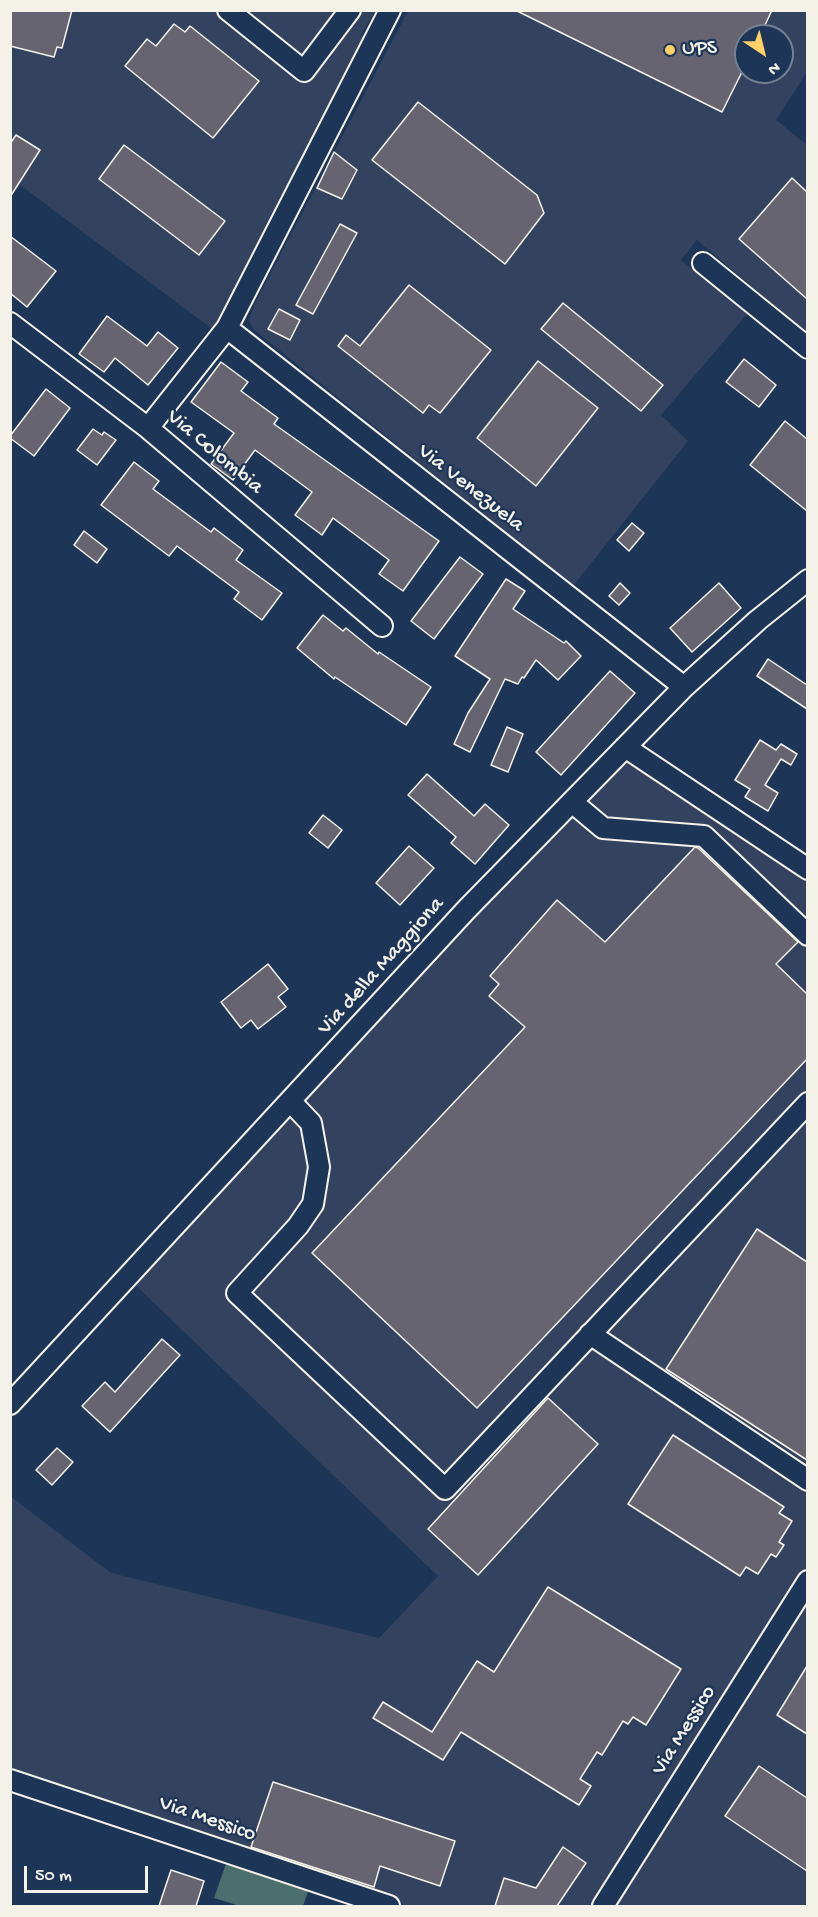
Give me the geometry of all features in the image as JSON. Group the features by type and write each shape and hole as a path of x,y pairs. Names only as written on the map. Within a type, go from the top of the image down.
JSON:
{"street":[{"path":"228,10 304,71 350,10"},
{"path":"148,428 227,328 390,10"},
{"path":"703,263 807,348"},
{"name":"Via Colombia","path":"10,323 148,428 382,626"},
{"name":"Via Venezuela","path":"227,328 684,687"},
{"name":"Via della Maggiona","path":"10,1404 467,909 684,687 758,620 807,580"},
{"path":"625,747 807,869"},
{"path":"572,802 603,828 704,837 807,934"},
{"path":"291,1102 311,1123 319,1167 313,1204 298,1226 237,1293 445,1489 807,1103"},
{"path":"590,1334 807,1480"},
{"name":"Via Messico","path":"603,1906 807,1581"},
{"name":"Via Messico","path":"10,1779 389,1906"}],"shaded area":[{"path":"11,11 375,11 361,35 365,37 331,106 223,313 212,329 20,185 14,192 11,191"},
{"path":"408,11 807,11 807,72 776,120 807,145 807,333 697,240 681,260 748,313 661,415 688,441 573,586 253,329 249,320 255,303"},
{"path":"625,747 807,869 807,1906 389,1906 11,1780 10,1496 111,1573 379,1638 438,1576 128,1278"}],"green space":[{"path":"228,1858 310,1886 303,1906 240,1906 214,1898"}],"building":[{"path":"10,10 72,10 62,48 57,47 54,57 10,46"},
{"name":"UPS","path":"515,10 772,10 766,24 734,24 734,84 736,84 722,112"},
{"path":"174,24 185,32 190,26 259,81 213,138 125,66 147,39 156,46"},
{"path":"418,102 537,195 544,213 505,264 372,160"},
{"path":"16,135 40,150 10,197 10,144"},
{"path":"124,145 225,221 199,255 99,179"},
{"path":"334,152 357,170 342,199 317,188"},
{"path":"792,178 807,192 807,299 739,239"},
{"path":"340,224 357,233 313,314 296,305"},
{"path":"10,236 56,271 27,307 10,293"},
{"path":"409,285 491,350 440,413 429,405 423,413 338,346 346,335 360,346"},
{"path":"563,303 663,385 641,411 541,329"},
{"path":"279,309 300,320 290,340 268,329"},
{"path":"107,316 147,346 158,332 178,348 148,385 115,358 104,372 79,354"},
{"path":"744,359 776,385 759,407 726,382"},
{"path":"538,361 598,408 536,486 477,438"},
{"path":"221,362 248,382 241,391 278,418 274,424 439,541 403,591 379,574 389,560 333,518 322,535 295,515 312,492 255,450 233,480 211,464 234,433 191,402"},
{"path":"46,389 70,408 34,456 10,436"},
{"path":"785,421 807,439 807,511 750,465"},
{"path":"93,429 102,435 104,432 116,440 97,465 77,450"},
{"path":"134,462 159,481 153,489 211,532 214,528 243,550 236,560 282,593 262,620 234,599 239,592 177,546 169,556 101,505"},
{"path":"632,523 644,533 629,551 617,540"},
{"path":"84,531 107,549 97,563 74,545"},
{"path":"460,557 483,574 434,639 411,621"},
{"path":"506,579 525,591 513,609 564,643 566,641 581,656 558,680 536,660 518,684 505,679 470,752 454,744 468,713 490,679 455,656"},
{"path":"620,583 630,593 619,605 609,596"},
{"path":"719,583 741,608 692,652 670,628"},
{"path":"323,615 343,631 346,628 378,654 379,652 431,687 406,725 335,677 334,679 297,648"},
{"path":"768,659 807,685 807,709 757,676"},
{"path":"610,671 635,693 561,775 536,752"},
{"path":"507,727 523,734 508,772 491,765"},
{"path":"760,740 776,750 781,744 797,754 791,765 781,759 765,785 778,793 768,811 745,797 750,789 735,780"},
{"path":"427,774 474,816 485,804 509,825 475,864 451,843 456,837 408,795"},
{"path":"323,815 342,830 328,848 309,833"},
{"path":"409,846 434,868 400,905 376,883"},
{"path":"695,847 798,942 776,964 807,994 807,1059 477,1408 312,1253 525,1027 489,996 499,984 490,976 557,900 605,942"},
{"path":"268,964 288,989 278,997 286,1007 258,1029 251,1020 241,1028 221,1002"},
{"path":"757,1229 807,1262 807,1460 666,1369"},
{"path":"162,1339 180,1355 110,1432 82,1406 105,1382 115,1392"},
{"path":"548,1398 598,1444 478,1575 428,1529"},
{"path":"673,1435 784,1507 779,1513 792,1521 779,1542 784,1545 776,1557 771,1554 758,1574 746,1567 740,1576 628,1504"},
{"path":"57,1448 73,1462 52,1485 36,1470"},
{"path":"548,1587 681,1669 646,1725 633,1717 628,1724 623,1721 602,1755 597,1752 580,1779 591,1786 579,1805 461,1732 443,1760 373,1718 383,1702 432,1732 477,1661 494,1672"},
{"path":"807,1666 807,1734 777,1715"},
{"path":"759,1766 807,1798 807,1871 725,1816"},
{"path":"273,1782 455,1841 440,1886 380,1866 374,1887 251,1847"},
{"path":"563,1847 586,1863 557,1906 495,1906 504,1878 536,1888"},
{"path":"171,1870 204,1881 196,1906 159,1906"}],"place":[{"name":"UPS","path":"670,50"}]}
